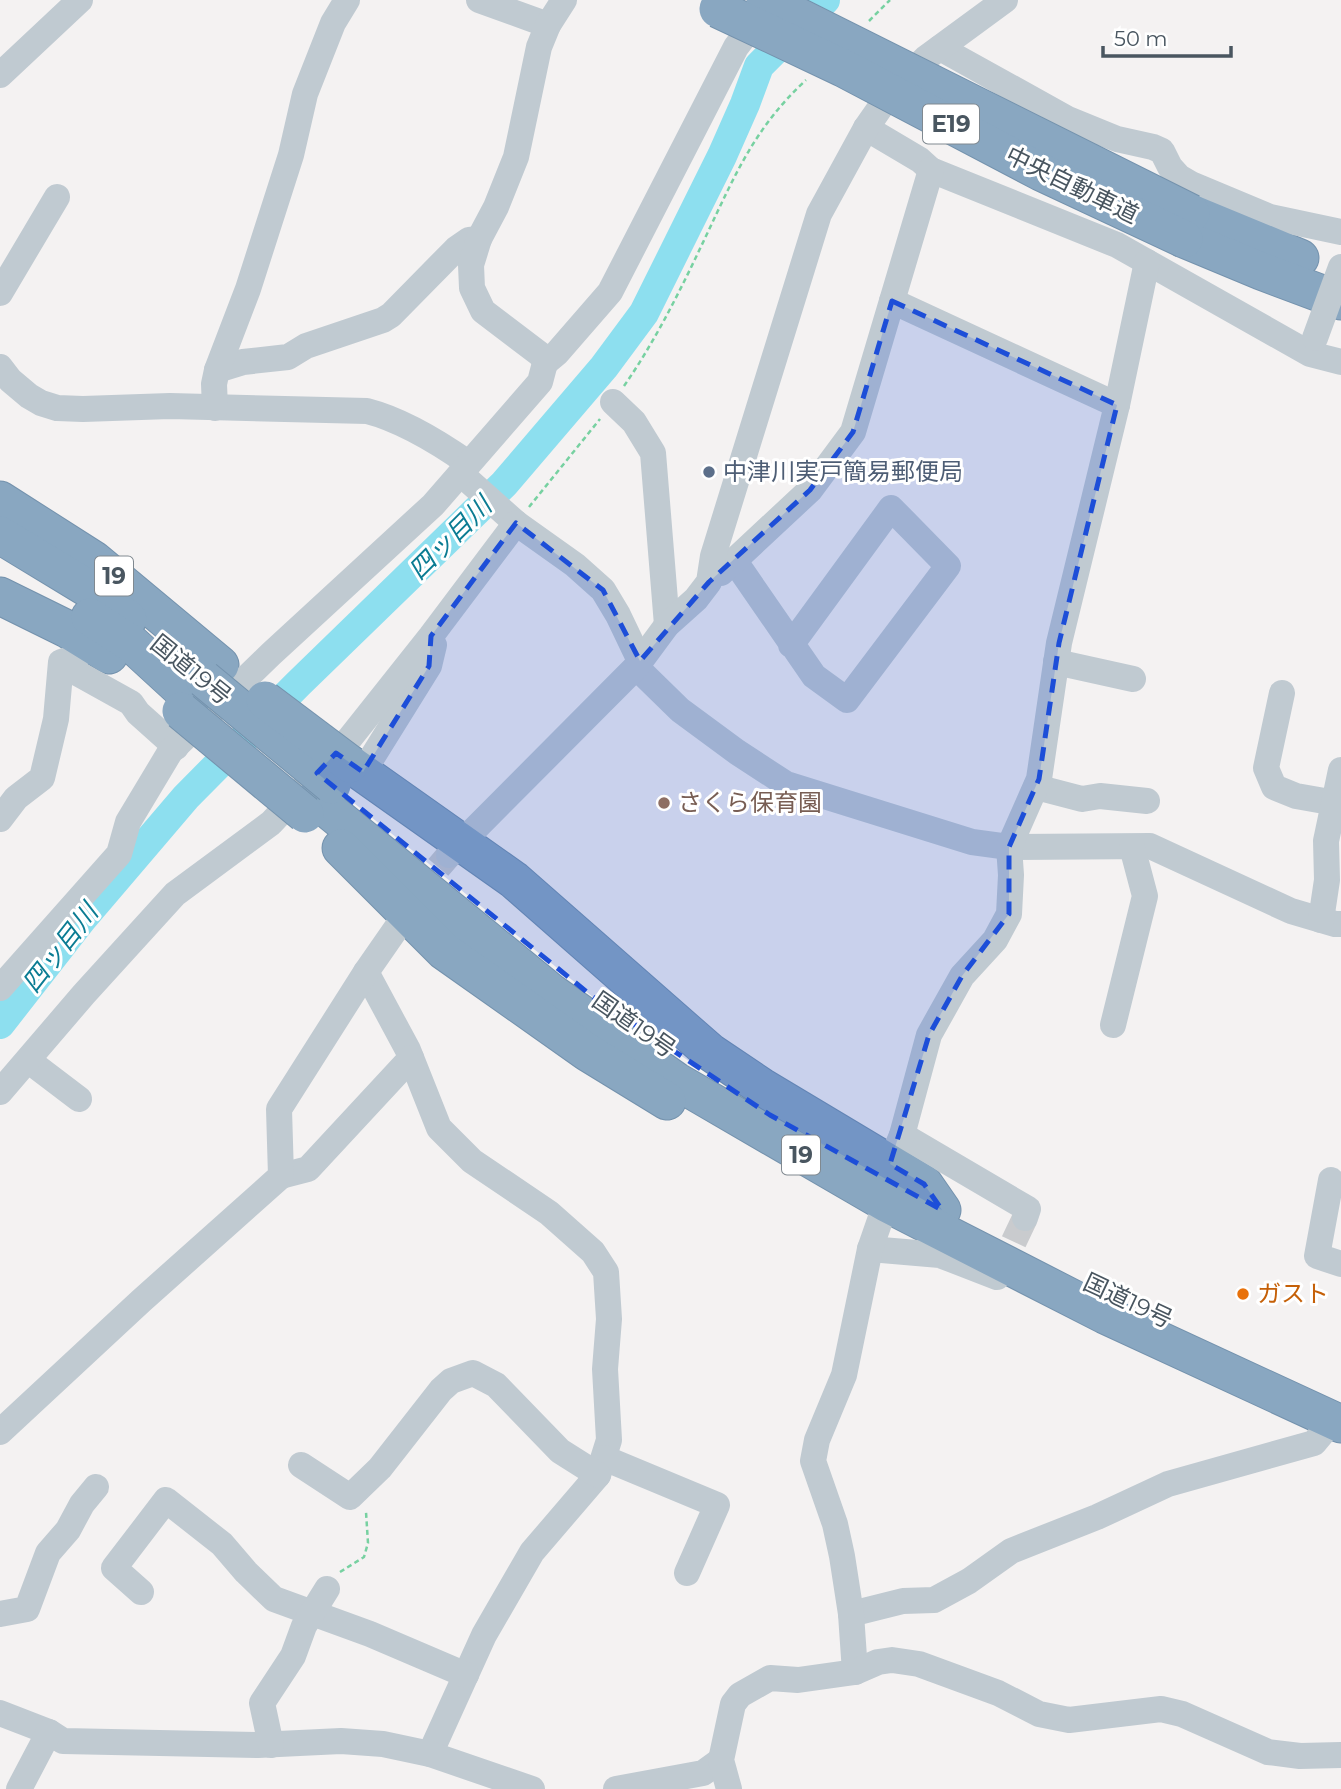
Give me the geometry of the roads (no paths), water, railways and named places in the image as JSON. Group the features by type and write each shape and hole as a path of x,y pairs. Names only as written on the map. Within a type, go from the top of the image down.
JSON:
{"highway":[{"name":"中央自動車道","path":"765,0 1187,226 1261,271 1341,301"},
{"name":"中央自動車道","path":"708,5 844,68 1041,172 1187,226 1271,248 1341,274"},
{"name":"19","path":"0,500 94,560 199,689"},
{"name":"国道19号","path":"0,535 94,592 199,689"},
{"name":"国道19号","path":"0,561 199,689 333,787 593,997 654,1040 771,1115 943,1210 1121,1298 1338,1414"},
{"name":"19","path":"0,596 67,629 131,669 199,689"},
{"name":"19","path":"333,787 514,880 710,1052 762,1087 896,1149 943,1210"},
{"name":"19","path":"333,787 410,905 444,951 587,1052 649,1091 809,1179 886,1203"},
{"name":"国道19号","path":"333,787 552,993 677,1081 886,1203 1105,1315 1338,1414"}],"street":[{"path":"0,75 80,0"},
{"path":"215,408 214,384 217,370 248,289 283,180 305,94 333,23 347,0"},
{"path":"479,0 548,25"},
{"path":"545,363 532,347 483,311 476,300 471,265 479,239 496,207 516,158 535,62 548,25 564,0"},
{"path":"0,988 119,854 128,822 170,752 271,654 467,474 540,382 545,363 610,292 736,47 774,0"},
{"path":"709,582 713,556 819,214 866,128 889,95 926,58 1005,0"},
{"path":"940,48 1068,119 1117,139 1162,151 1170,167 1179,177 1191,184 1270,217 1341,232"},
{"path":"866,128 920,160 931,170 1117,245 1341,362"},
{"path":"454,849 638,664 667,625 696,599 709,582 810,490 853,432 931,170"},
{"path":"0,293 57,197"},
{"path":"217,370 255,359 274,360 288,356 306,346 383,320 456,249 469,240 479,239"},
{"path":"1025,1218 1028,1209 896,1149 929,1035 962,976 995,940 1009,914 1009,847 1036,787 1056,662 1117,405 1147,262"},
{"path":"1313,346 1341,267"},
{"path":"892,301 1117,405"},
{"path":"0,367 10,380 29,396 57,408 170,406 367,411 382,415 448,449 467,474 513,520 575,565 603,590 618,615 638,664 680,710 786,784 950,836 1009,847 1150,846 1291,911 1331,922 1326,841 1338,804 1341,770"},
{"path":"613,402 635,422 653,453 667,625"},
{"path":"734,560 791,645 814,676 847,700 948,566 891,508 791,645"},
{"path":"0,1092 84,994 176,894 271,823 350,738 431,636 513,520"},
{"path":"333,787 429,666 434,646 431,636"},
{"path":"2,817 16,798 42,778 56,719 61,662 73,658 77,673 131,703 138,713 176,747"},
{"path":"1056,662 1133,679"},
{"path":"1282,694 1266,768 1274,787 1296,796 1338,804"},
{"path":"1036,787 1082,799 1100,796 1147,801"},
{"path":"1113,1025 1145,896 1132,847"},
{"path":"282,1176 279,1109 410,905"},
{"path":"366,972 411,1058 439,1128 472,1161 549,1213 593,1252 606,1272 609,1319 605,1369 609,1440 601,1467 532,1552 484,1634 430,1754"},
{"path":"0,1432 141,1301 282,1176 309,1169 411,1058"},
{"path":"29,1061 79,1099"},
{"path":"1331,1180 1317,1256 1341,1265"},
{"path":"855,1672 851,1614 835,1524 813,1461 817,1440 844,1375 870,1249 886,1203"},
{"path":"870,1249 940,1255 998,1277"},
{"path":"301,1465 350,1497 380,1468 441,1390 451,1381 473,1373 496,1385 561,1451 717,1505 687,1573"},
{"path":"851,1614 903,1601 934,1600 969,1581 1011,1551 1097,1517 1168,1484 1314,1443 1338,1414"},
{"path":"0,1614 27,1609 48,1553 68,1530 82,1504 96,1487"},
{"path":"141,1592 114,1568 166,1500 222,1544 274,1599 370,1634 466,1675"},
{"path":"271,1745 262,1703 293,1656 304,1626 327,1589"},
{"path":"729,1789 721,1760 733,1704 740,1695 770,1678 798,1680 855,1672 878,1662 919,1664 998,1693 1039,1714 1069,1720 1161,1709 1182,1714 1268,1752 1300,1756 1341,1755"},
{"path":"0,1713 49,1732 63,1741 271,1745 341,1741 383,1744 430,1754 532,1789"},
{"path":"19,1789 49,1732"},
{"path":"616,1789 703,1773 721,1760"}],"waterway":[{"name":"四ッ目川","path":"0,1024 82,919 186,797 504,484 604,367 644,313 722,156 759,66 825,0"}],"tunnel":[{"path":"413,897 449,855"},
{"path":"997,1277 1025,1218"}],"place":[{"name":"中津川実戸簡易郵便局","path":"709,472"},
{"name":"さくら保育園","path":"664,803"},
{"name":"ガスト","path":"1243,1294"}]}
